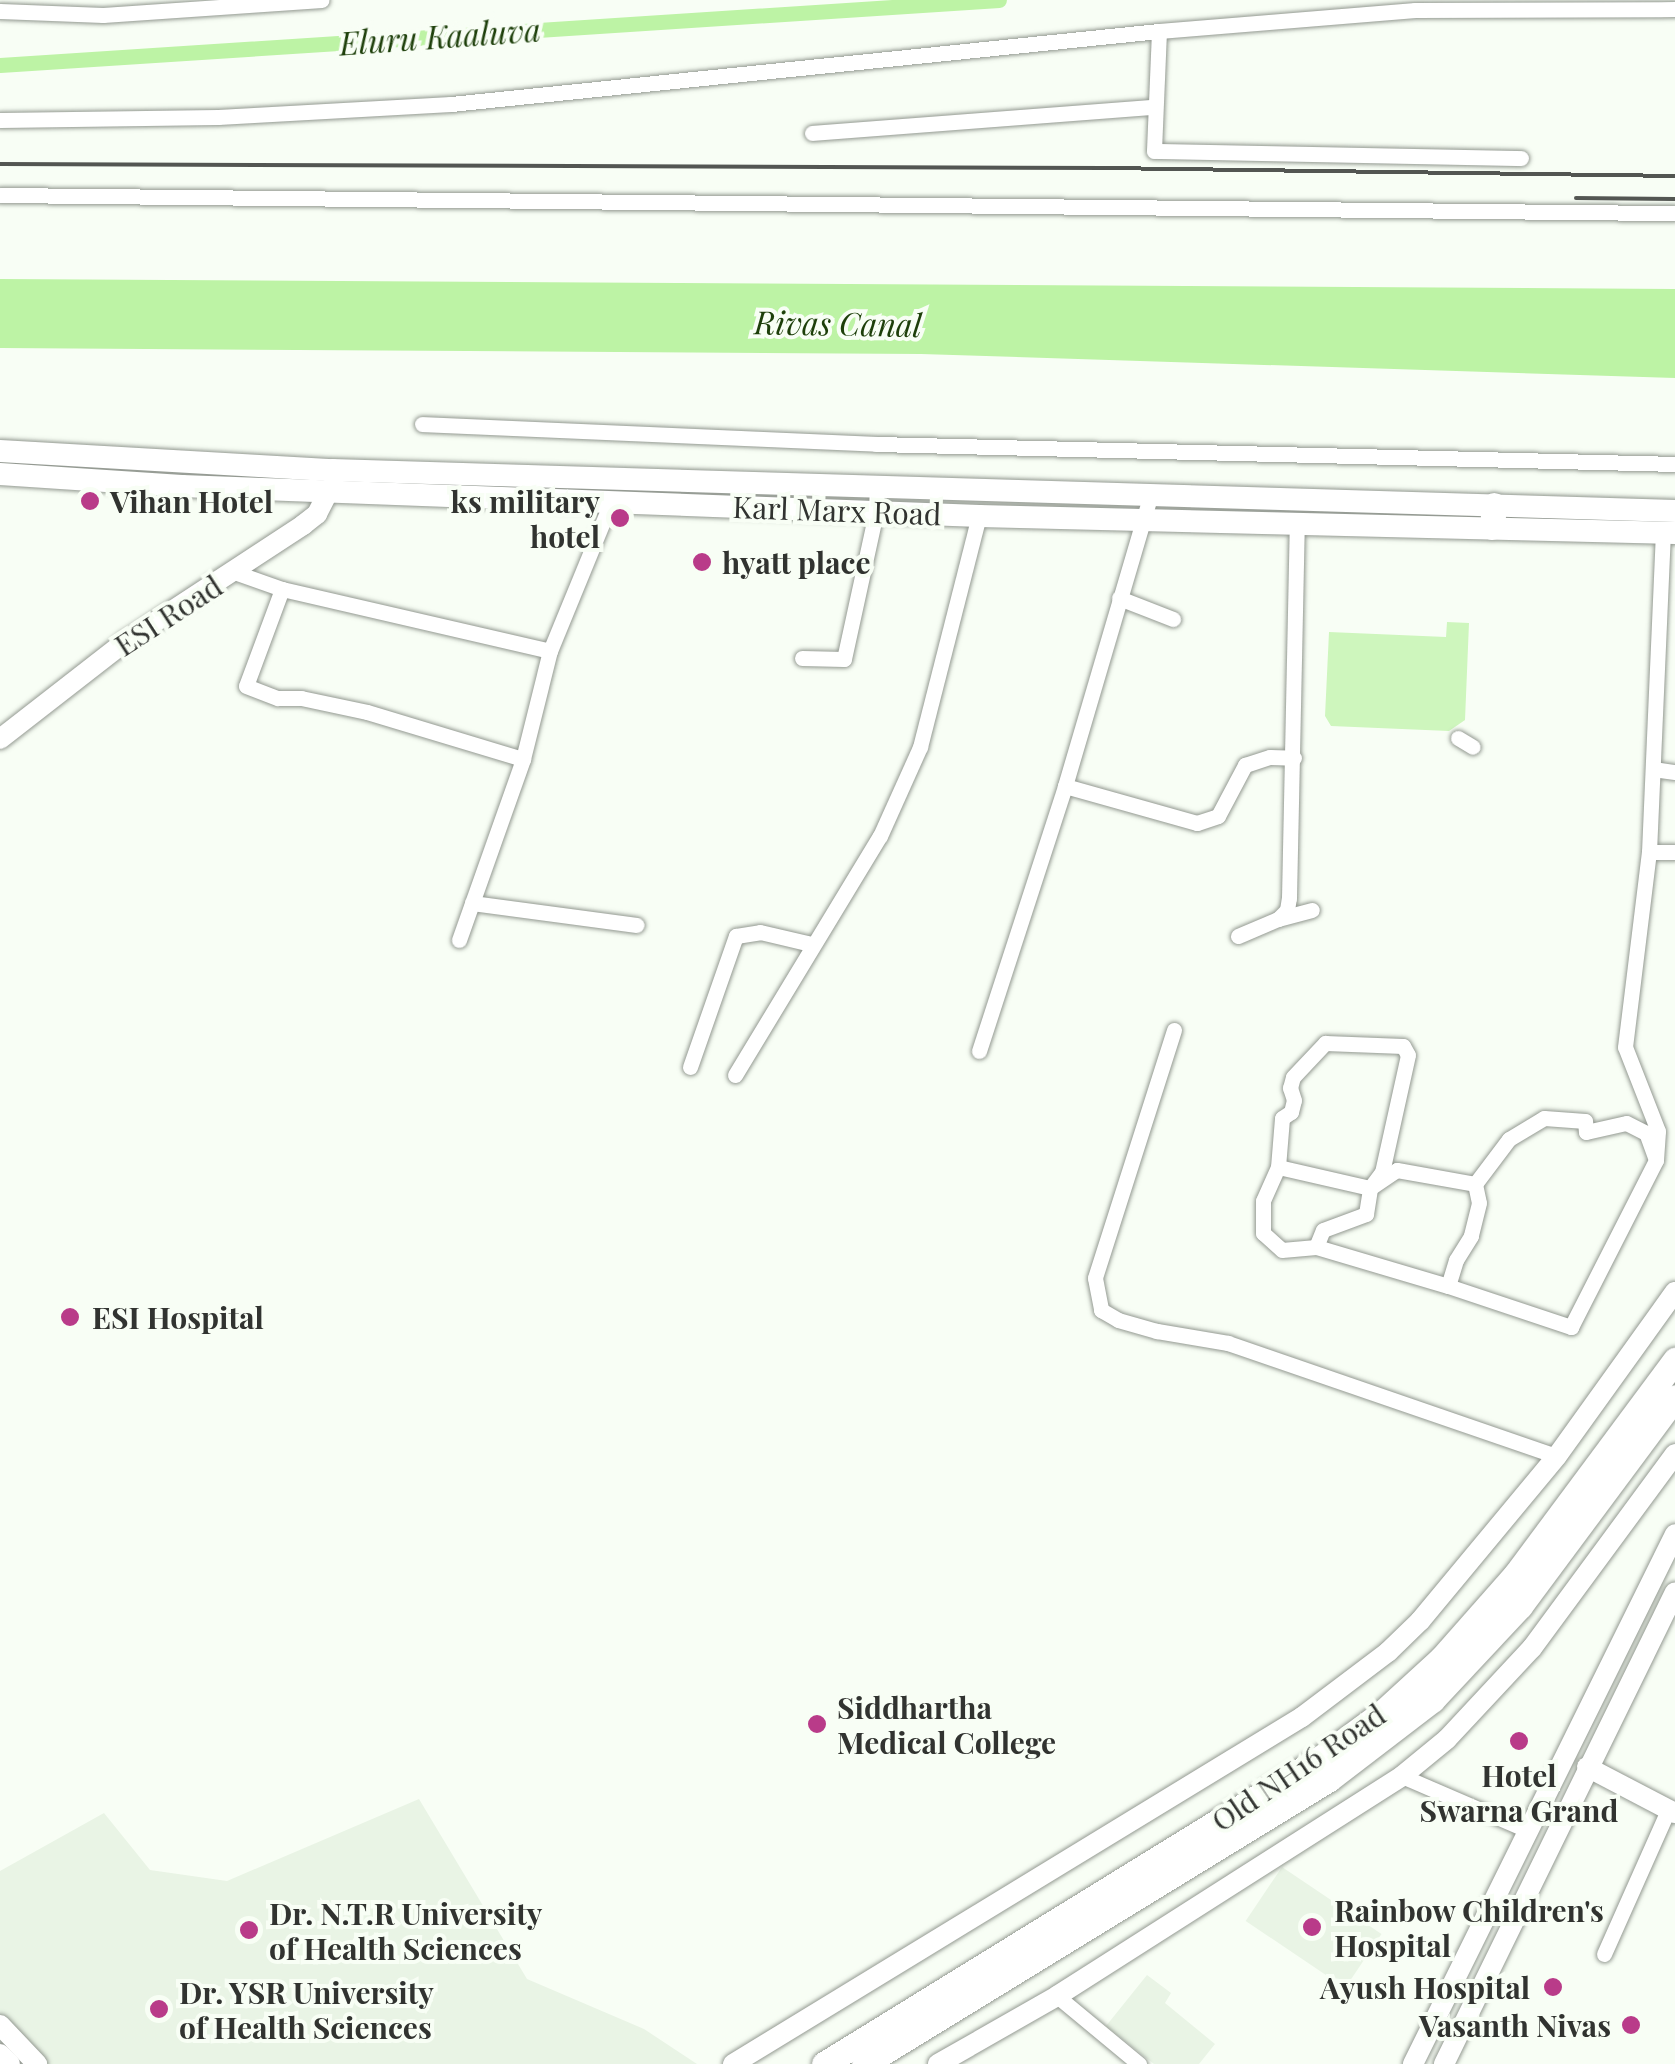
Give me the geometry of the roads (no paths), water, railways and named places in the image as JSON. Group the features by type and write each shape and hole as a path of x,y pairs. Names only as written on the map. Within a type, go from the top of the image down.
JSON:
{"main road":[{"name":"Karl Marx Road","path":"0,451 330,488 877,486 1149,505 1494,516 1669,545"},
{"name":"Karl Marx Road","path":"0,474 183,474 520,486 612,500 979,516 1149,505 1297,521 1675,510"},
{"name":"Old NH16 Road","path":"824,2064 1286,1780 1383,1712 1442,1658 1516,1574 1675,1360"},
{"name":"Old NH16 Road","path":"864,2064 1329,1780 1432,1700 1520,1606 1675,1397"}],"street":[{"path":"0,11 103,15 322,0"},
{"path":"0,120 218,117 451,104 1158,31 1414,10 1675,8"},
{"path":"1158,31 1154,148 1160,153 1521,158"},
{"path":"812,132 1154,107"},
{"path":"0,195 1675,213"},
{"path":"422,424 876,444 1675,464"},
{"path":"802,658 844,660 876,512 877,486"},
{"name":"ESI Road","path":"0,738 126,641 317,514 330,488"},
{"path":"458,940 523,759 550,651 612,500"},
{"path":"979,1051 1065,786 1149,505"},
{"path":"735,1076 811,944 880,836 920,748 979,516"},
{"path":"1278,919 1287,910 1289,898 1297,521"},
{"path":"1316,1246 1324,1230 1366,1214 1370,1188 1382,1172 1408,1055 1403,1046 1325,1043 1294,1076 1291,1112 1282,1118 1278,1167 1263,1202 1263,1232 1282,1250 1316,1246 1571,1328 1656,1160 1658,1131 1626,1046 1667,657 1669,545"},
{"path":"234,572 282,589 550,651"},
{"path":"282,589 246,686 278,698 301,698 367,712 523,759"},
{"path":"1120,598 1173,620"},
{"path":"1458,738 1473,747"},
{"path":"1065,786 1197,823 1218,816 1245,764 1270,757 1294,758"},
{"path":"1653,769 1675,772"},
{"path":"1649,852 1675,852"},
{"path":"472,902 636,924"},
{"path":"1238,936 1312,910"},
{"path":"690,1068 736,936 760,932 811,944"},
{"path":"1174,1030 1095,1278 1101,1310 1157,1331 1228,1344 1557,1456"},
{"path":"1474,1184 1508,1139 1544,1118 1585,1121 1586,1132 1626,1123 1646,1132 1656,1160"},
{"path":"1278,1167 1370,1188 1397,1170 1474,1184"},
{"path":"1448,1286 1456,1260 1472,1236 1479,1202 1474,1184"},
{"path":"733,2064 1275,1734 1348,1683 1420,1620 1557,1456 1675,1292"},
{"path":"938,2064 1057,1996 1402,1776 1459,1727 1532,1648 1675,1455"},
{"path":"1412,2064 1675,1534"},
{"path":"1444,2064 1675,1592"},
{"path":"1587,1767 1672,1811 1604,1954"},
{"path":"1402,1776 1523,1838 1542,1858"},
{"path":"1057,1996 1139,2064"},
{"path":"0,2025 37,2064"},
{"path":"0,2054 10,2064"}],"water":[{"name":"Rivas Canal","path":"0,279 1675,289 1675,378 921,354 0,348"}],"waterway":[{"name":"Eluru Kaaluva","path":"0,65 999,0"}],"railway":[{"path":"0,164 1105,168 1675,176"},
{"path":"1576,198 1675,199"}],"place":[{"name":"Vihan Hotel","path":"90,501"},
{"name":"ks military hotel","path":"620,518"},
{"name":"hyatt place","path":"702,562"},
{"name":"ESI Hospital","path":"70,1317"},
{"name":"Siddhartha Medical College","path":"817,1724"},
{"name":"Hotel Swarna Grand","path":"1519,1741"},
{"name":"Rainbow Children's Hospital","path":"1312,1927"},
{"name":"Dr. N.T.R University of Health Sciences","path":"249,1930"},
{"name":"Ayush Hospital","path":"1553,1987"},
{"name":"Dr. YSR University of Health Sciences","path":"159,2009"},
{"name":"Vasanth Nivas","path":"1631,2025"}]}
